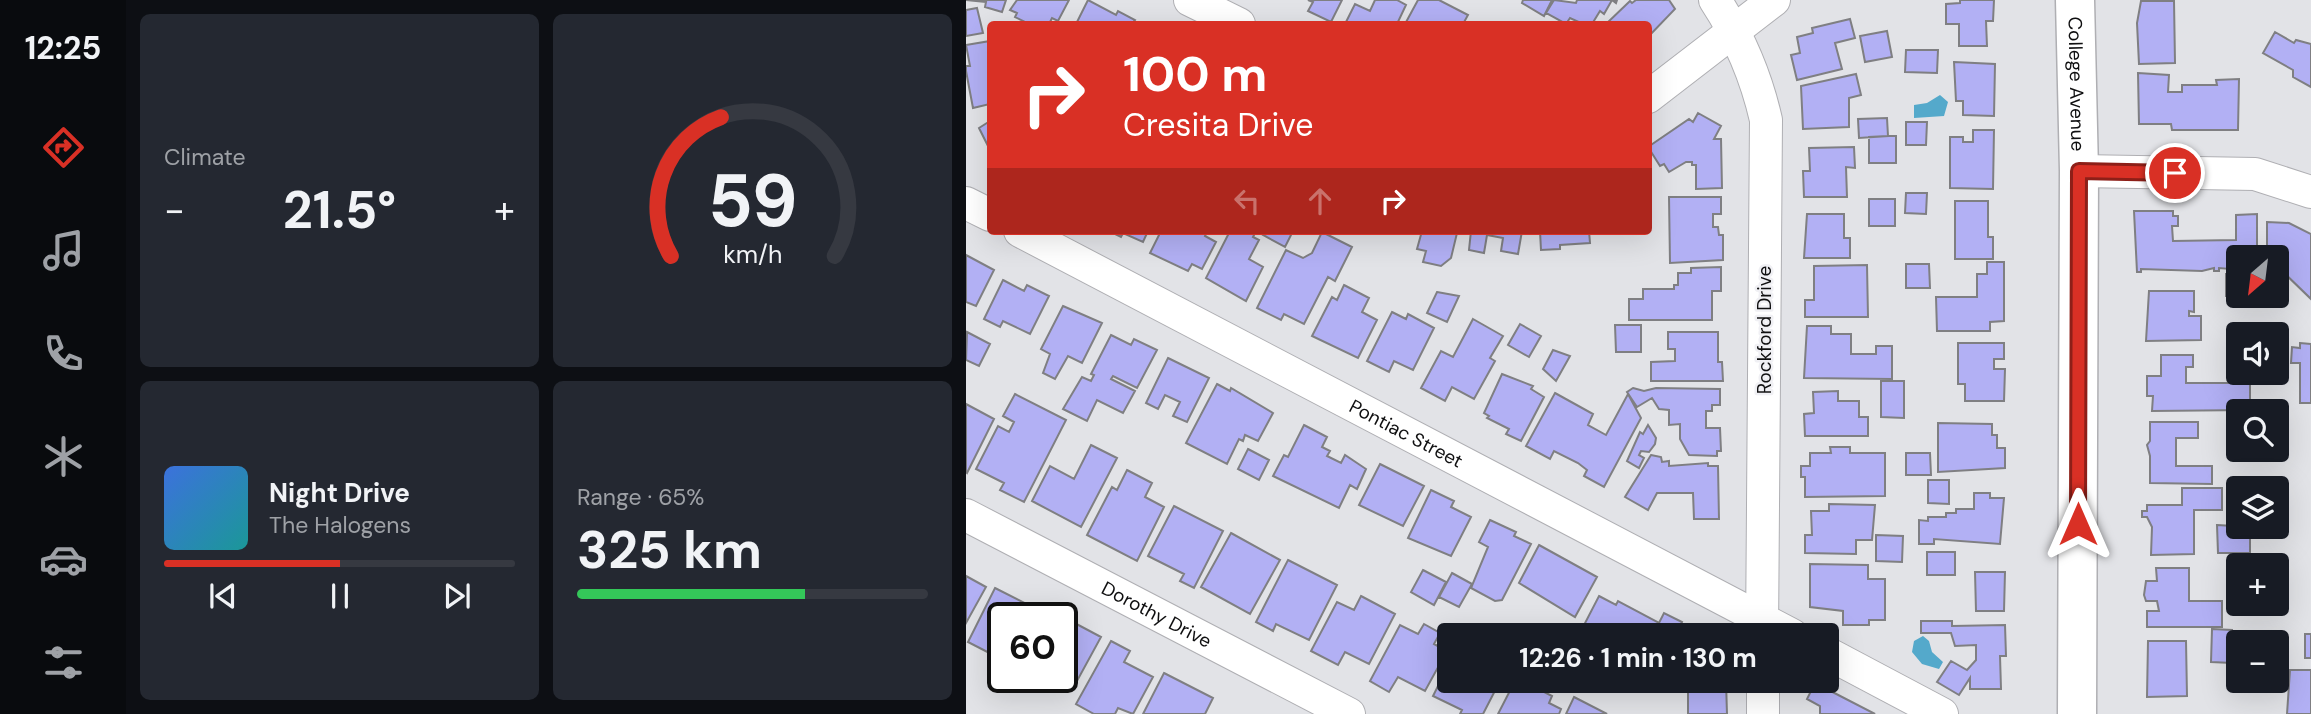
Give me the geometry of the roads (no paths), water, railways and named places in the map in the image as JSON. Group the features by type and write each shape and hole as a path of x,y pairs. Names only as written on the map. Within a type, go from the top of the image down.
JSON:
{"main road":[{"name":"College Avenue","path":"2076,0 2079,171 2077,714"}],"street":[{"path":"1190,0 1233,21"},
{"name":"Rockford Drive","path":"1715,0 1736,30 1760,93 1766,120 1762,623"},
{"path":"1652,94 1774,0"},
{"path":"2079,171 2255,174 2311,192"},
{"path":"966,203 987,214"},
{"name":"Pontiac Street","path":"1027,235 1755,623"},
{"name":"Dorothy Drive","path":"966,515 1349,714"},
{"path":"1839,659 1942,714"},
{"path":"1763,693 1763,714"}],"water":[{"path":"1940,95 1948,102 1944,116 1914,118 1914,105 1927,103"},
{"path":"1923,636 1929,641 1932,652 1943,662 1939,669 1922,664 1912,652 1914,641"}]}
